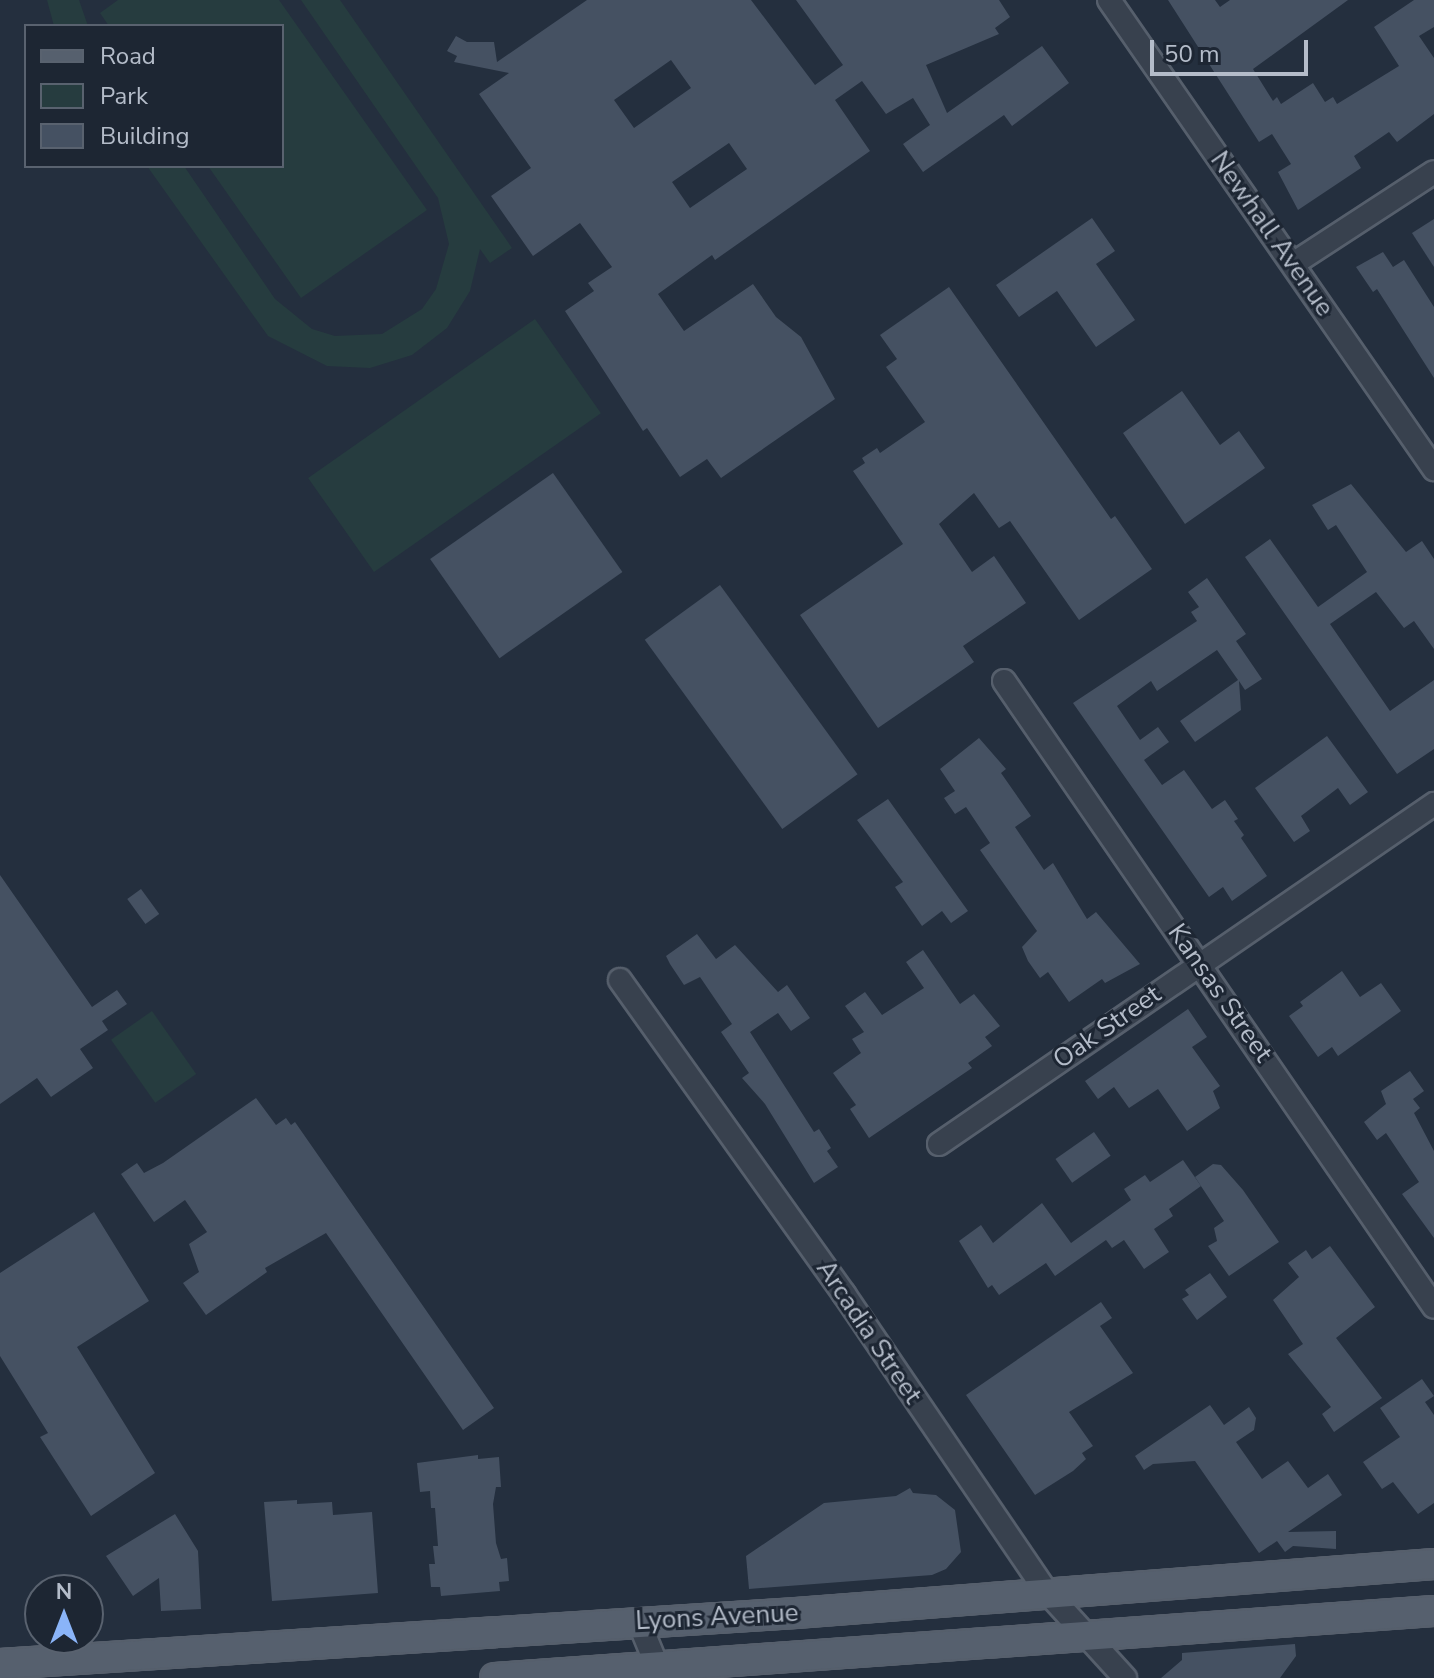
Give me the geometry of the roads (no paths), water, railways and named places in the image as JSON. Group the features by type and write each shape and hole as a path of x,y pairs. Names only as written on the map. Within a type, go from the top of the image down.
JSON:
{"main road":[{"name":"Lyons Avenue","path":"0,1664 639,1622 1434,1564"},
{"name":"Lyons Avenue","path":"495,1678 661,1674 1088,1635 1434,1611"}],"street":[{"name":"Newhall Avenue","path":"1109,0 1434,469"},
{"path":"1293,264 1434,172"},
{"name":"Kansas Street","path":"1004,681 1434,1307"},
{"name":"Oak Street","path":"939,1144 1434,804"},
{"name":"Arcadia Street","path":"620,980 844,1294 1045,1590 1125,1678"},
{"path":"639,1622 661,1674"}]}
